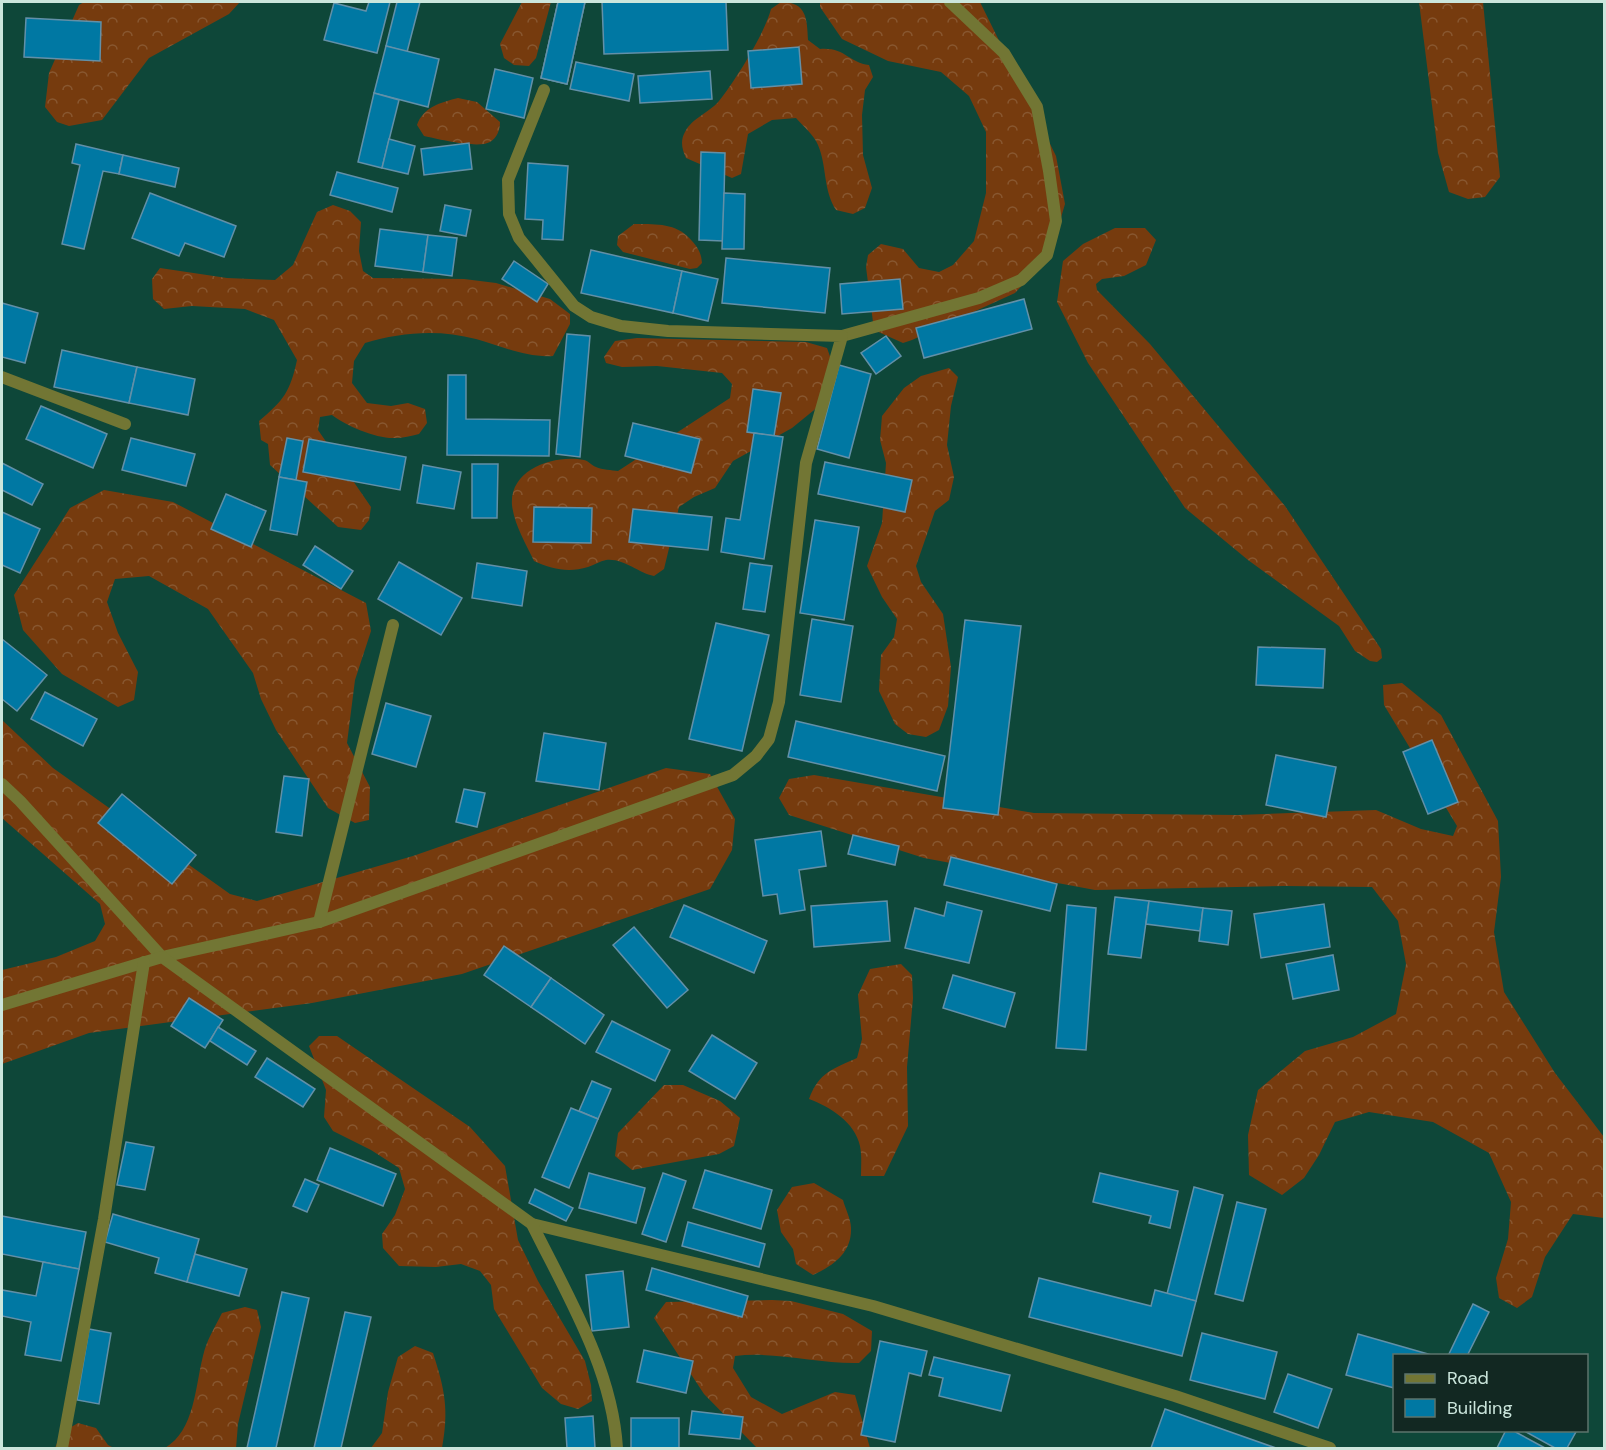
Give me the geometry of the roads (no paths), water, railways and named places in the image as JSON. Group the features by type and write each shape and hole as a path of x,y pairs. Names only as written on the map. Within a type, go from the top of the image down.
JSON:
{"street":[{"path":"544,90 508,180 509,214 519,238 574,306 591,317 621,326 668,331 843,336 979,298 1021,280 1047,255 1056,221 1037,107 1004,53 950,2"},
{"path":"2,1005 162,957 319,922 734,775 756,756 769,739 779,702 806,463 843,336"},
{"path":"2,377 124,424"},
{"path":"319,922 393,625"},
{"path":"2,784 162,957 532,1224 873,1306 1175,1396 1330,1449"},
{"path":"62,1449 104,1219 144,962"},
{"path":"532,1224 597,1357 616,1430 617,1449"}]}
